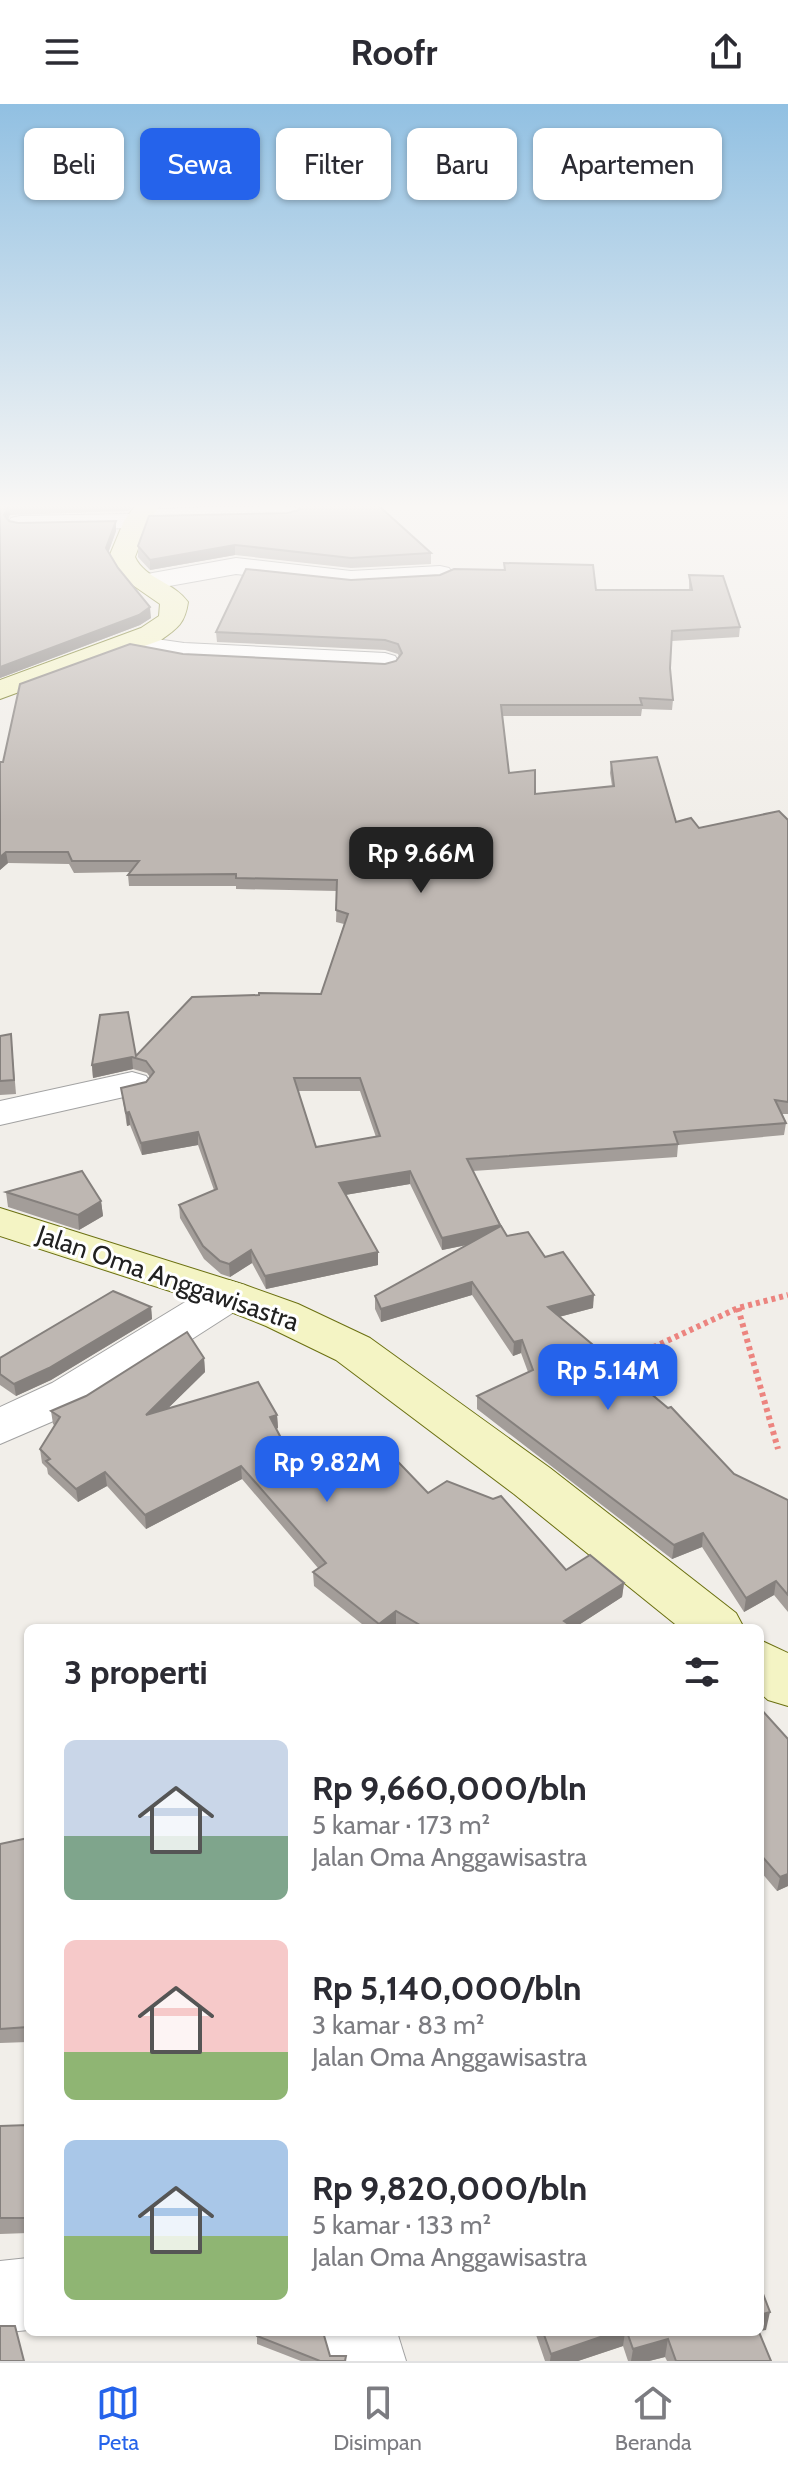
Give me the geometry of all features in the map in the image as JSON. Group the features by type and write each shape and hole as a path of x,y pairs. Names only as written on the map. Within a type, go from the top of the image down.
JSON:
{"main road":[{"path":"0,690 151,634 172,619 175,611"},
{"name":"Jalan Oma Anggawisastra","path":"0,1221 229,1295 282,1315 353,1349 532,1481 712,1624"},
{"path":"764,1665 788,1684"}],"street":[{"path":"128,643 184,652 385,662"},
{"path":"0,1113 132,1084"},
{"path":"0,1427 69,1395 229,1295"},
{"path":"0,2297 24,2294"},
{"path":"361,2336 369,2361"}],"path":[{"path":"630,1382 626,1364 630,1358 738,1308 788,1295"},
{"path":"738,1308 778,1449"}],"building":[{"path":"0,611 144,611 139,615 0,667"},
{"path":"226,611 735,611 740,627 672,631 670,668 673,700 640,698 642,705 501,705 509,773 535,770 535,794 614,786 611,762 657,757 676,822 691,818 699,828 779,811 788,820 788,1102 775,1100 786,1123 674,1132 678,1144 467,1159 500,1225 442,1238 410,1171 339,1183 378,1252 265,1276 251,1250 229,1264 220,1261 203,1246 179,1205 217,1189 198,1132 141,1143 129,1112 126,1113 121,1088 146,1082 154,1072 146,1061 132,1057 92,1065 100,1015 128,1012 136,1056 192,997 259,993 321,994 348,914 336,910 337,880 236,878 236,874 128,875 139,861 72,861 68,852 6,852 0,857 0,762 3,762 20,684 130,644 183,654 385,664 396,661 402,653 398,644 385,640 216,632","holes":["294,1078 360,1078 380,1136 316,1147"]},
{"path":"11,1034 14,1080 0,1081 0,1036"},
{"path":"82,1171 101,1201 78,1215 6,1192"},
{"path":"501,1226 507,1236 528,1232 545,1257 563,1252 594,1295 548,1307 668,1408 671,1407 734,1474 788,1500 788,1595 776,1581 746,1598 703,1533 674,1545 477,1396 533,1370 522,1340 514,1342 472,1282 381,1309 375,1296"},
{"path":"113,1291 151,1307 49,1368 14,1384 0,1374 0,1358"},
{"path":"187,1332 204,1358 146,1415 258,1382 277,1415 270,1417 302,1478 379,1442 428,1493 447,1481 493,1499 501,1496 566,1570 590,1555 624,1583 564,1621 568,1624 418,1624 396,1611 379,1624 313,1572 326,1563 241,1466 145,1515 105,1472 76,1489 46,1461 50,1459 40,1449 60,1417 51,1411 86,1396"},
{"path":"764,1712 788,1739 788,1874 780,1877 764,1859"},
{"path":"24,1839 24,2027 0,2029 0,1844"},
{"path":"24,2125 24,2218 0,2218 0,2126"},
{"path":"764,2296 770,2312 764,2314"},
{"path":"0,2326 15,2326 24,2361 0,2361"},
{"path":"257,2336 324,2336 330,2356 346,2356 345,2361 320,2361"},
{"path":"544,2336 603,2336 551,2354"},
{"path":"628,2336 761,2336 771,2361 676,2361 668,2339 633,2349"}]}
